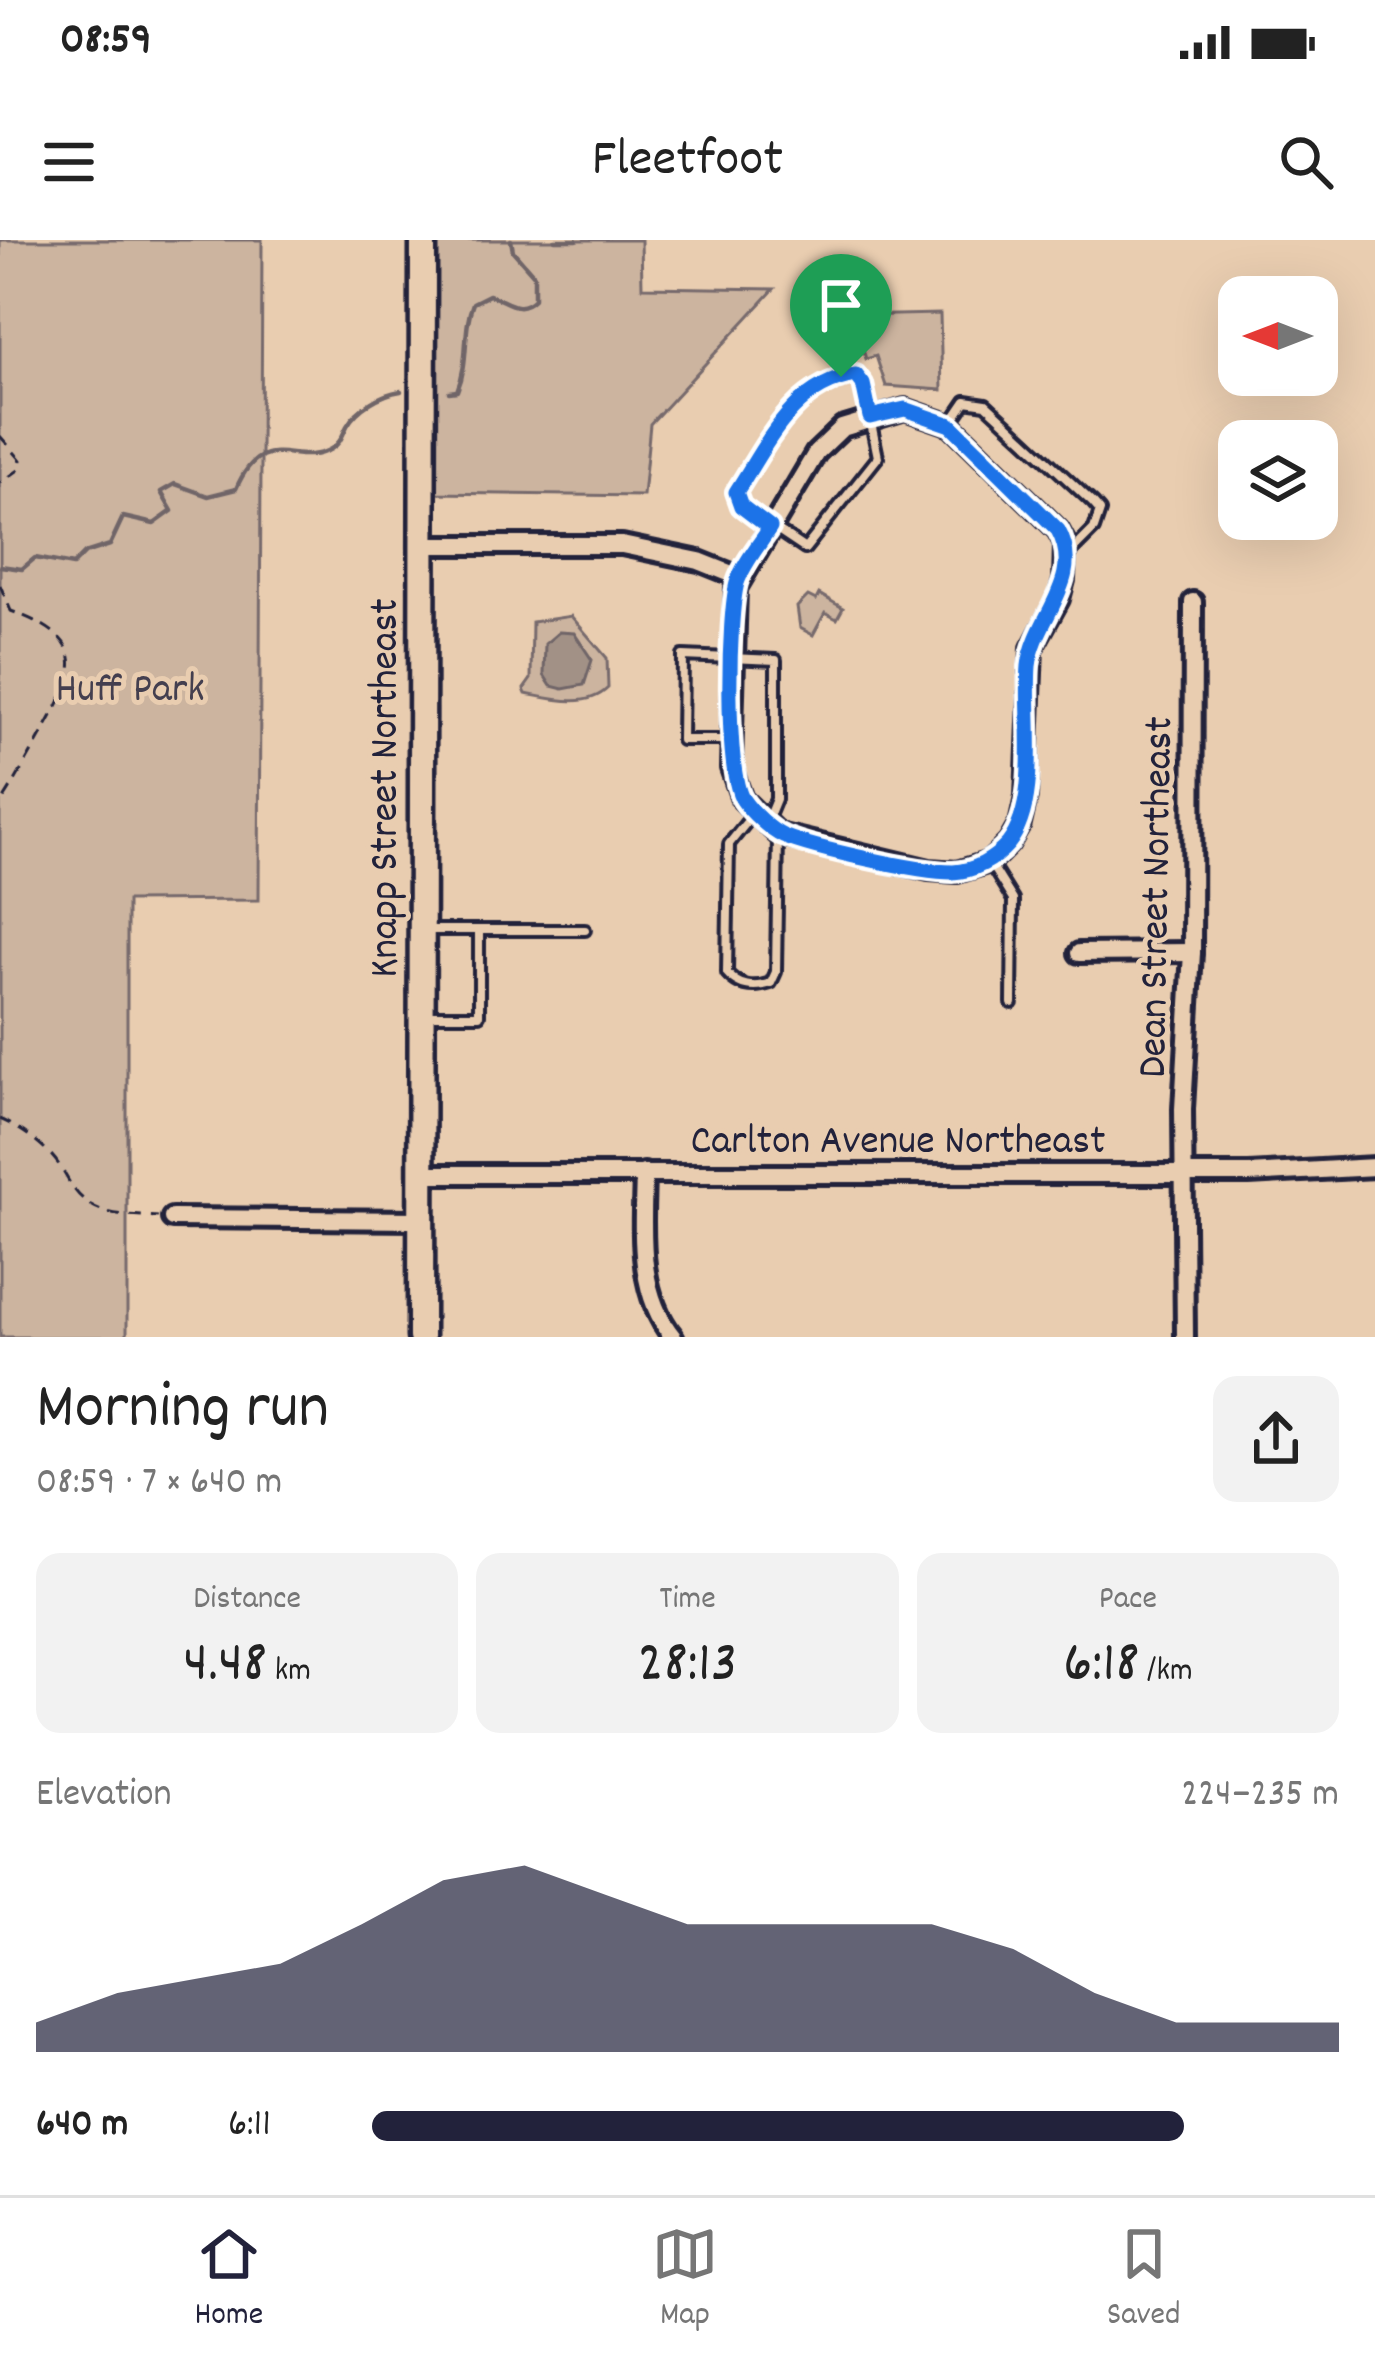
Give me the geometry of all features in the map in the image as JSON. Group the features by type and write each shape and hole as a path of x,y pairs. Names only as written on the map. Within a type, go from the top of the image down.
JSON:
{"main road":[{"name":"Knapp Street Northeast","path":"421,1337 423,240"}],"street":[{"path":"905,409 951,425 1058,530 1066,557 1059,599 1040,630 1029,665 1026,796 1020,824 990,862 957,872 929,870 766,823 742,799 731,768 739,578 816,453 842,428 905,409"},
{"path":"421,545 634,546 699,561 739,578"},
{"name":"Dean Street Northeast","path":"1185,1337 1183,1109 1192,952 1193,602"},
{"path":"1079,953 1192,952"},
{"name":"Carlton Avenue Northeast","path":"421,1174 1185,1173 1375,1167"},
{"path":"644,1173 643,1252 650,1290 673,1337"},
{"path":"172,1218 421,1220"}],"lane":[{"path":"856,375 863,384 878,457 805,549 770,528 741,506 736,492 791,406 832,380 856,375"},
{"path":"951,425 966,401 986,404 1094,503 1100,511 1094,529 1066,557"},
{"path":"731,740 682,740 682,656 776,660 776,800 766,823 776,972 771,982 741,985 727,973 729,844 766,823"},
{"path":"990,862 1012,900 1012,1003"},
{"path":"420,930 585,930"},
{"path":"420,1015 479,1015 479,931"}],"path":[{"path":"0,436 21,460 20,469 0,482"},
{"path":"0,585 11,611 46,624 62,639 72,664 69,687 0,805"},
{"path":"0,1119 51,1155 73,1191 92,1205 107,1212 172,1218"}],"green space":[{"name":"Huff Park","path":"0,240 262,240 259,900 127,901 127,1337 0,1337"},
{"path":"434,240 641,240 642,287 774,289 650,424 643,496 433,493"},
{"path":"940,314 942,390 886,386 876,356 866,359 852,316"},
{"path":"819,594 843,608 837,619 825,613 813,635 800,628 797,607 808,596 816,600"},
{"path":"571,616 607,658 608,688 580,700 526,694 531,679 532,622"}],"shaded area":[{"path":"559,632 574,633 592,660 584,685 551,686 544,675 545,644"}],"waterway":[{"path":"449,392 457,391 461,379 473,303 489,295 517,306 534,299 534,275 513,251 511,240"},
{"path":"555,240 576,240"},
{"path":"0,566 22,569 35,558 73,565 85,553 110,545 123,517 154,524 172,511 161,492 175,484 208,496 236,489 257,459 331,449 363,408 401,391"}],"route":[{"path":"856,375 863,384 870,417 905,409 951,425 1058,530 1065,543 1059,599 1040,630 1029,665 1026,796 1020,824 990,862 957,872 929,870 778,834 742,799 731,768 736,588 770,528 741,506 736,492 791,406 841,377 856,375"}]}
